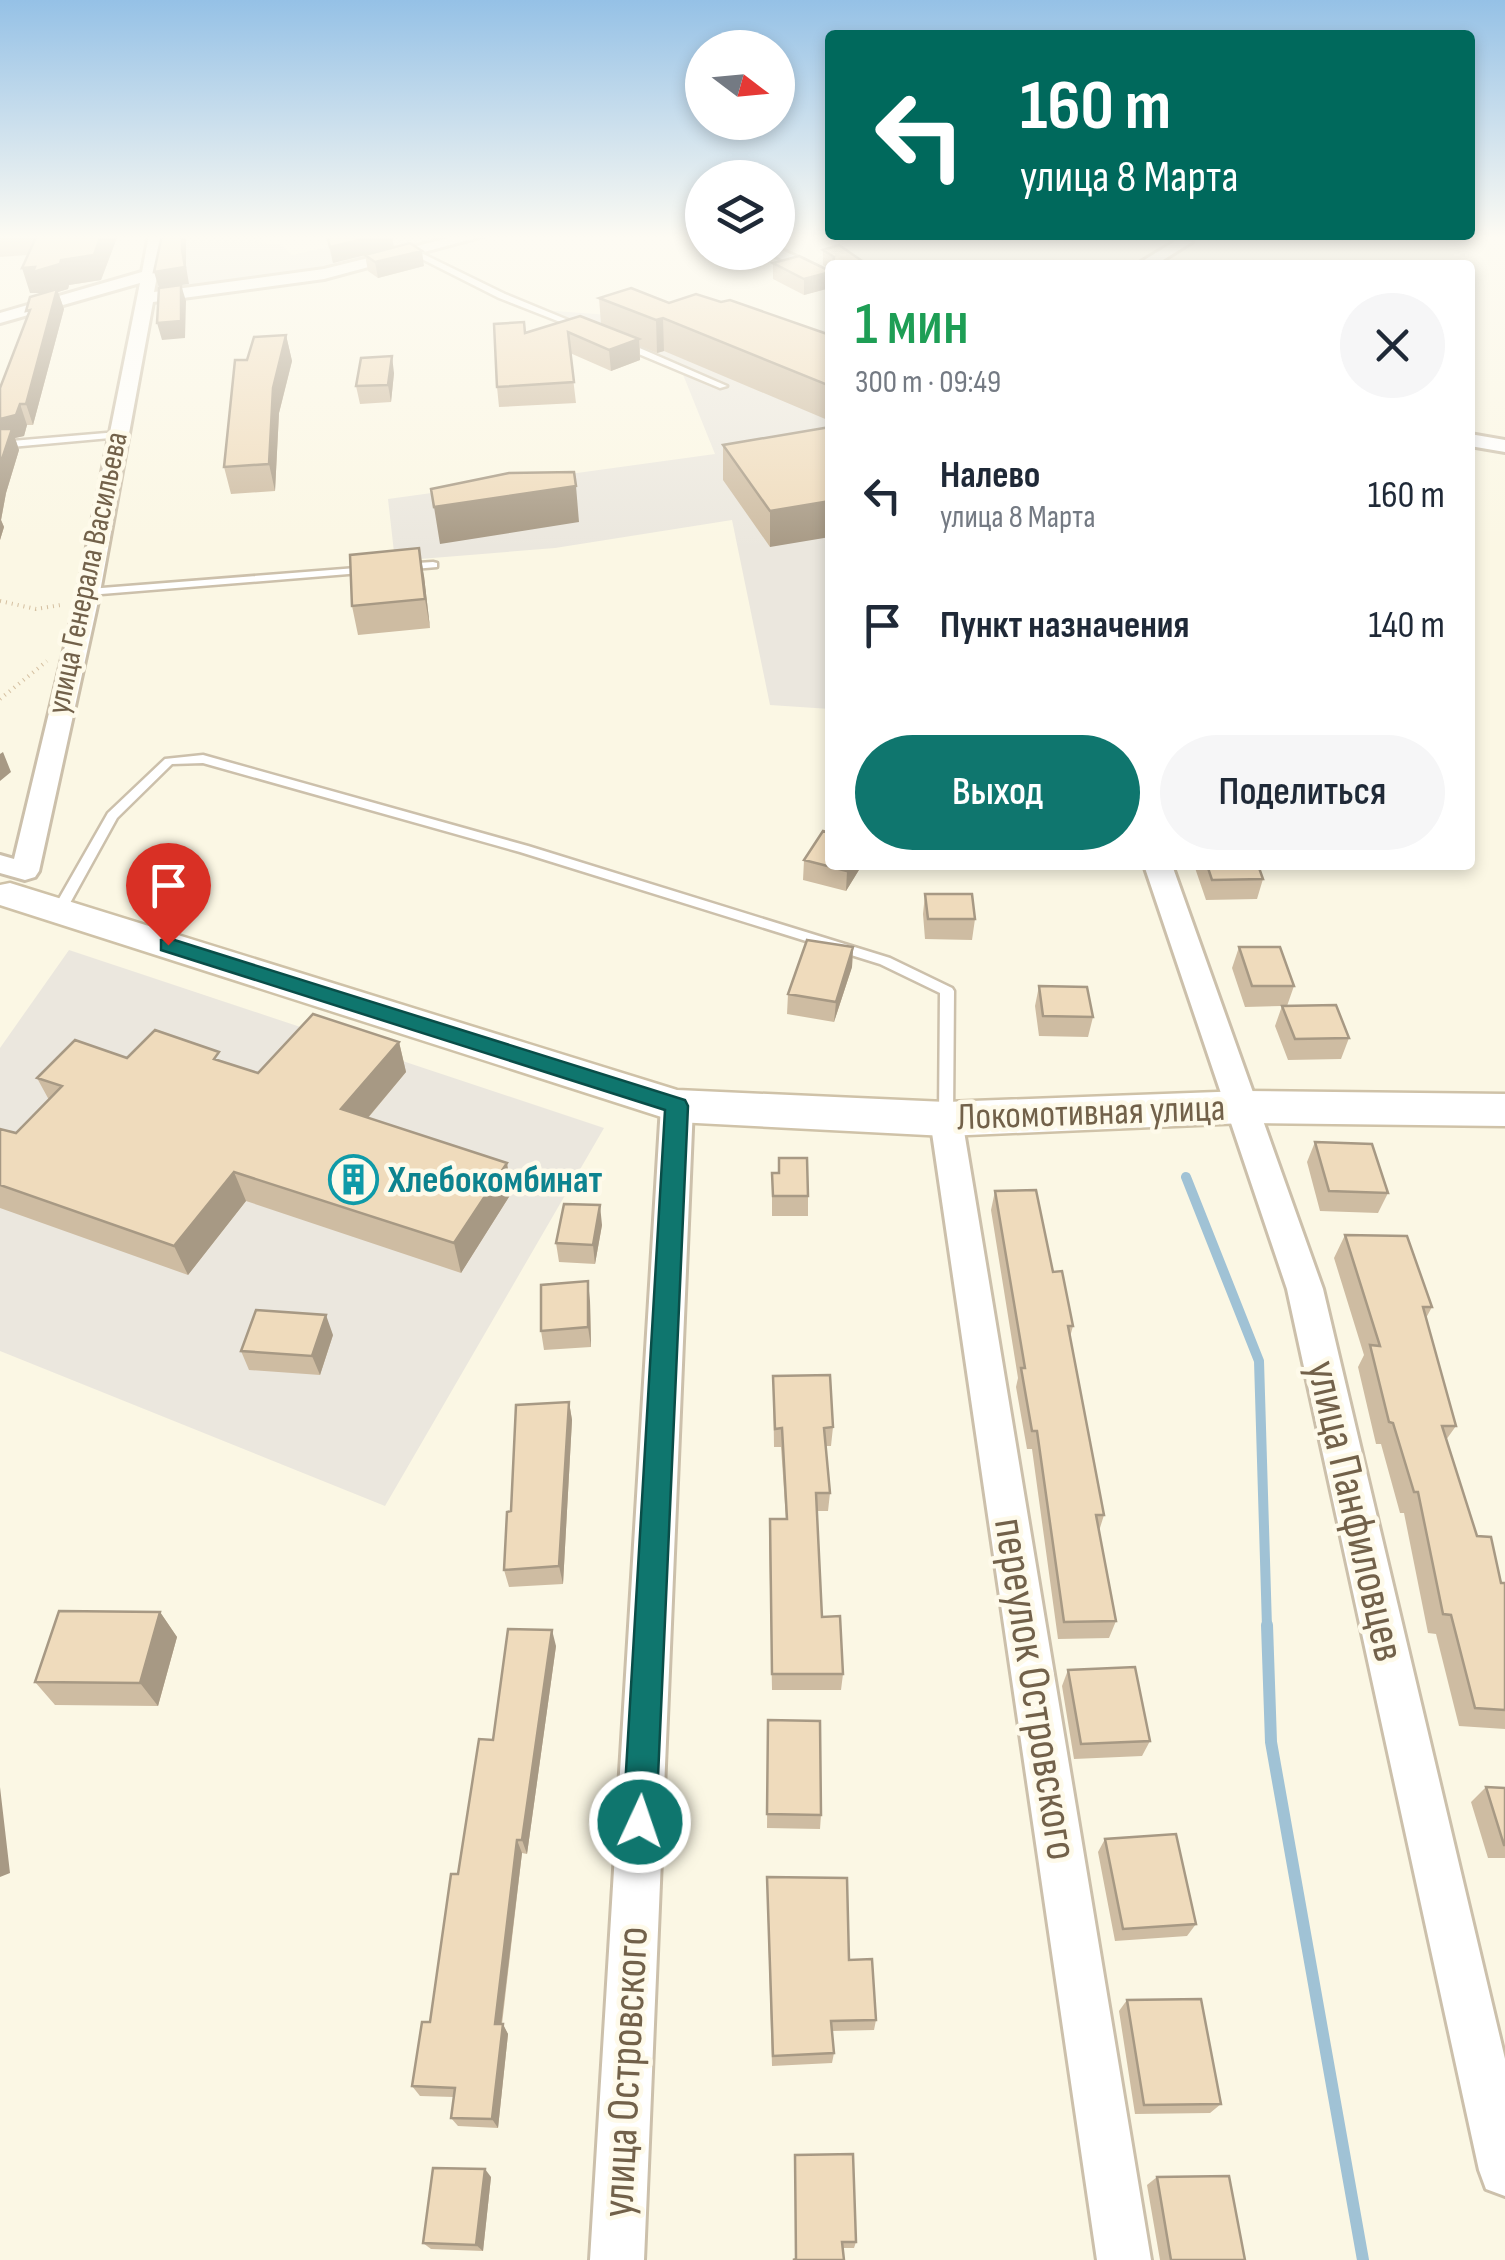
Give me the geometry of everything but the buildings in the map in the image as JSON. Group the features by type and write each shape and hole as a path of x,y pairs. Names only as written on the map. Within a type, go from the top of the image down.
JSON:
{"main road":[{"name":"Локомотивная улица","path":"9,883 59,911 677,1106 946,1119 1244,1107 1505,1110"}],"street":[{"name":"улица Генерала Васильева","path":"9,883 87,596 135,340"},
{"path":"1475,441 1505,446"},
{"name":"улица Панфиловцев","path":"1160,870 1305,1289 1505,2170"},
{"name":"улица Островского","path":"617,2260 677,1106"},
{"name":"переулок Островского","path":"946,1119 1124,2260"}],"lane":[{"path":"622,344 723,386"},
{"path":"0,445 118,436"},
{"path":"394,568 433,565"},
{"path":"87,596 374,570"},
{"path":"59,911 112,816 169,761 202,759 524,849 885,961 946,991 946,1119"}],"path":[{"path":"0,601 36,609 87,596"},
{"path":"0,699 76,636"}],"shaded area":[{"path":"604,340 825,340 825,709 770,705 732,520 555,548 395,561 388,499 715,454 682,372"},
{"path":"69,950 604,1128 385,1506 0,1351 0,1048"}],"waterway":[{"path":"1186,1177 1259,1361 1267,1627"},
{"path":"1267,1625 1271,1742 1363,2260"}],"place":[{"name":"Хлебокомбинат","path":"353,1180"}],"route":[{"path":"168,945 677,1106 640,1822"}]}
